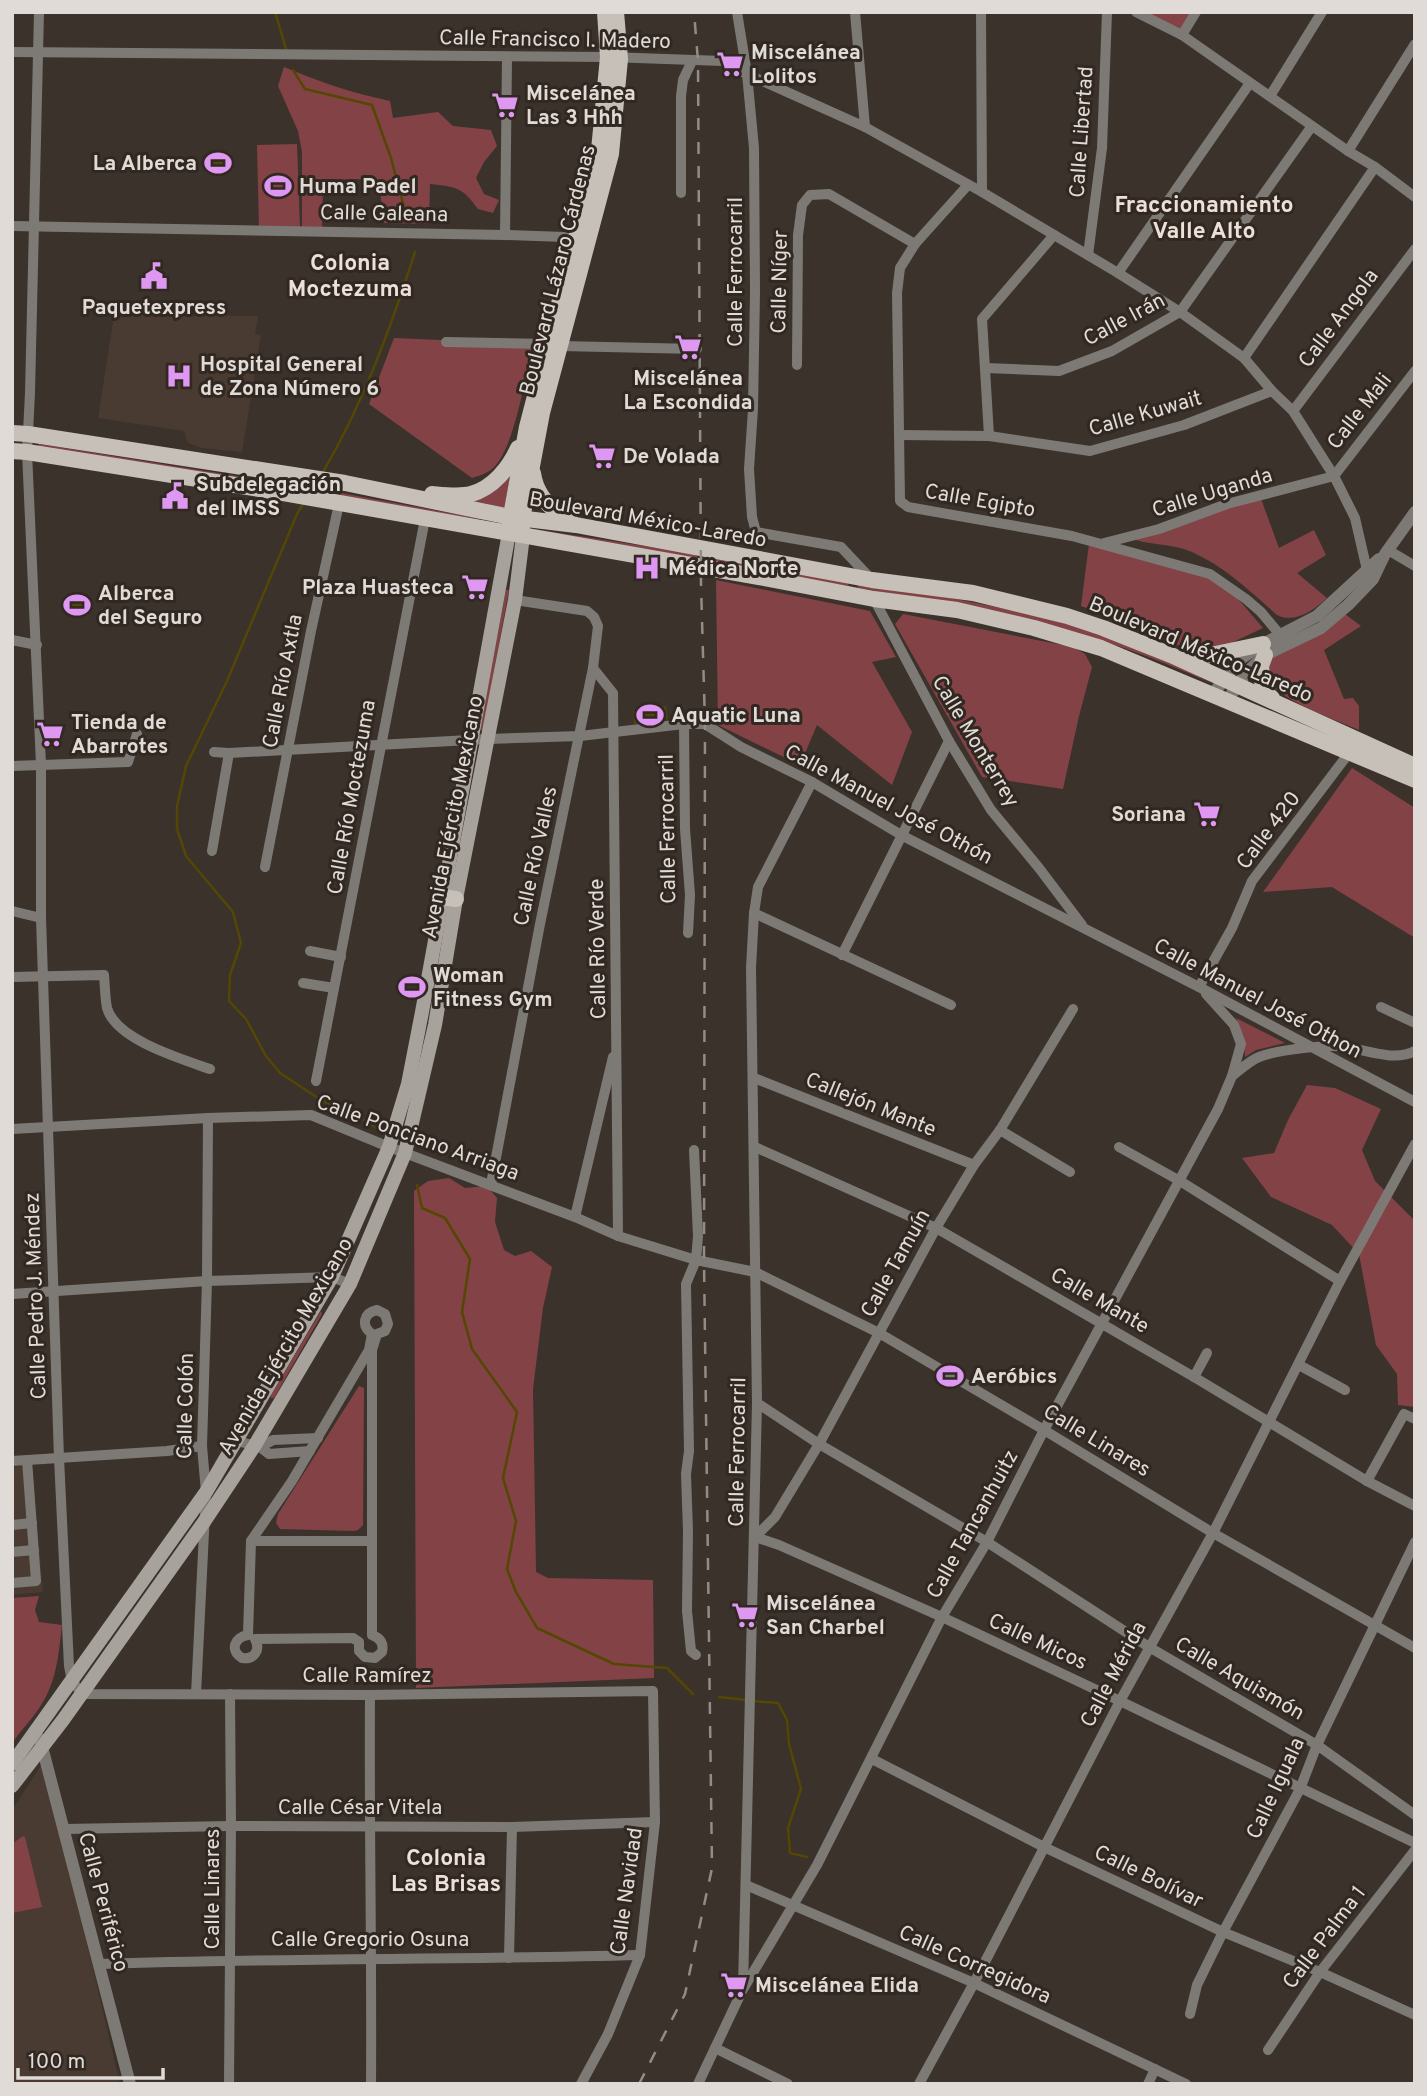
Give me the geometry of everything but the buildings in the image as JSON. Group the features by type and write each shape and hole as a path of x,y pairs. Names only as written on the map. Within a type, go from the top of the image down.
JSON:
{"main road":[{"name":"Boulevard Lázaro Cárdenas","path":"605,12 614,58"},
{"name":"Boulevard Lázaro Cárdenas","path":"516,526 527,427 611,154 616,12"},
{"name":"Boulevard Lázaro Cárdenas","path":"516,526 533,458 554,345"},
{"path":"390,493 470,495 500,476 511,464 527,427"},
{"name":"Boulevard México-Laredo","path":"20,433 345,484 516,526 759,577 874,599 957,610 1034,628 1101,648 1220,698 1354,747 1415,766"},
{"name":"Boulevard México-Laredo","path":"19,451 425,519 516,526 576,525 872,580 973,593 1067,616 1171,655 1277,702 1415,780"},
{"path":"533,458 533,477 538,491 554,510 576,525"},
{"name":"Avenida Ejército Mexicano","path":"12,1764 206,1492 332,1277 389,1147 408,1084 488,739 515,600 516,526"},
{"name":"Avenida Ejército Mexicano","path":"12,1786 82,1693 258,1446 350,1284 405,1153 435,1025 449,898 472,741 516,526"},
{"path":"1171,655 1201,657 1264,650 1261,666 1264,691 1277,702"}],"street":[{"name":"Calle Pedro J. Méndez","path":"39,12 34,227 19,451 37,645 41,765 41,918 59,1458 69,1666 72,1681"},
{"name":"Calle Ferrocarril","path":"737,12 747,75 754,148 755,292 749,469 752,517 756,532 841,547 872,580"},
{"path":"855,12 865,127"},
{"path":"981,12 982,192"},
{"name":"Calle Libertad","path":"1088,255 1102,148 1107,12"},
{"path":"1136,12 1182,35 1415,197"},
{"path":"1182,35 1196,12"},
{"path":"1270,96 1322,12"},
{"path":"1348,151 1415,44"},
{"name":"Calle Francisco I. Madero","path":"12,52 723,61 747,75 865,127 982,192 1180,312 1244,358 1293,411 1334,475 1355,518 1370,575"},
{"path":"505,234 507,57"},
{"path":"681,193 681,96 683,80 692,61"},
{"path":"1118,273 1250,83"},
{"name":"Calle Irán","path":"986,368 1059,370 1112,351 1180,312 1312,126"},
{"path":"1244,358 1375,167"},
{"name":"Calle Egipto","path":"967,186 915,244 900,268 897,293 900,501 908,507 1072,536 1210,574 1261,612 1281,636"},
{"name":"Calle Níger","path":"797,365 797,234 802,205 810,195 829,194 915,244"},
{"name":"Calle Galeana","path":"12,226 505,234 565,237 582,242"},
{"path":"989,436 982,319 1054,235"},
{"name":"Calle Angola","path":"1293,411 1415,249"},
{"path":"446,342 697,349"},
{"name":"Calle Mali","path":"1334,475 1415,371"},
{"name":"Calle Kuwait","path":"899,435 989,436 1090,451 1184,425 1272,391"},
{"name":"Calle Uganda","path":"1101,544 1159,529 1227,504 1334,475"},
{"name":"Calle Río Axtla","path":"265,867 335,503"},
{"path":"1264,650 1321,628 1348,605 1415,512"},
{"name":"Calle Río Moctezuma","path":"316,1081 425,519"},
{"path":"1386,552 1415,566"},
{"path":"1220,698 1231,681 1281,636 1317,616 1370,575"},
{"name":"Calle Monterrey","path":"874,599 990,810 1084,927"},
{"name":"Calle Río Valles","path":"491,1184 540,924 580,736 598,626 587,611 515,600"},
{"path":"12,640 37,645"},
{"name":"Calle Río Verde","path":"593,668 613,693 618,1236"},
{"name":"Calle Ferrocarril","path":"684,724 685,829 690,895 688,933"},
{"name":"Calle Manuel José Othón","path":"214,752 580,736 705,724 741,747 812,782 902,836 1084,927"},
{"path":"12,766 128,762 137,734"},
{"path":"842,955 950,741"},
{"name":"Calle 420","path":"1199,987 1232,928 1252,881 1354,747"},
{"path":"212,851 229,753"},
{"name":"Calle Ferrocarril","path":"743,1991 757,1403 751,968 754,913 758,887 812,782"},
{"path":"12,911 41,918"},
{"path":"754,913 951,1005"},
{"name":"Calle Manuel José Othon","path":"1084,927 1415,1102"},
{"path":"310,951 341,957"},
{"path":"12,977 104,975 108,1010 119,1027 153,1049 210,1069"},
{"path":"303,983 334,988"},
{"name":"Calle Tancanhuitz","path":"698,2084 743,1991 817,1865 942,1618 988,1542 1044,1430 1218,1109 1232,1076 1241,1044 1234,1025 1199,987"},
{"path":"1381,1007 1415,1023"},
{"name":"Calle Tamuín","path":"755,1537 775,1517 936,1228 974,1165 1000,1130 1073,1009"},
{"path":"575,1217 617,1041"},
{"path":"1232,1076 1258,1058 1312,1048 1342,1046 1397,1056 1415,1051"},
{"name":"Callejón Mante","path":"754,1078 974,1165"},
{"name":"Calle Ponciano Arriaga","path":"12,1129 311,1115 618,1236 696,1260 755,1272"},
{"name":"Calle Colón","path":"196,1695 206,1492 202,1446 208,1118"},
{"path":"1000,1130 1070,1172"},
{"name":"Calle Mérida","path":"919,2084 1120,1701 1213,1533 1340,1281 1415,1144"},
{"name":"Calle Mante","path":"755,1147 936,1228 1194,1377 1367,1482 1415,1506"},
{"path":"1119,1147 1180,1181 1340,1281"},
{"path":"694,1150 698,1236 696,1260 686,1284 689,1438 686,1474 687,1611 691,1651 696,1655"},
{"name":"Calle Linares","path":"755,1272 879,1333 1213,1533 1415,1648"},
{"path":"12,1294 207,1281 332,1277 350,1284"},
{"path":"372,1311 381,1311 388,1318 388,1324 385,1331 377,1334 372,1350 371,1541 372,1634 378,1637 383,1647 379,1655 370,1659 359,1651 359,1642 353,1638 255,1639 258,1647 256,1653 247,1659 238,1656 235,1642 241,1636 248,1635 251,1541 318,1438 369,1350 372,1334 365,1326 367,1315 372,1311"},
{"path":"1194,1377 1207,1353"},
{"path":"1299,1365 1345,1390"},
{"name":"Calle Aquismón","path":"757,1403 818,1444 988,1542 1149,1647 1317,1745 1415,1815"},
{"path":"1367,1482 1409,1417"},
{"path":"258,1446 273,1440 318,1438"},
{"path":"237,1441 258,1446 269,1454 310,1451"},
{"path":"12,1461 167,1451 202,1446"},
{"path":"12,1583 36,1581 27,1460"},
{"path":"12,1525 32,1523"},
{"name":"Calle Micos","path":"755,1537 779,1545 942,1618 1415,1843"},
{"path":"251,1541 371,1541"},
{"name":"Calle Iguala","path":"1190,2014 1197,1985 1300,1789 1317,1745 1415,1542"},
{"path":"12,1552 34,1550"},
{"path":"72,1681 82,1693"},
{"name":"Calle Ramírez","path":"82,1693 370,1695 653,1691"},
{"name":"Calle Navidad","path":"581,2084 608,2034 640,1955 655,1822 653,1691"},
{"name":"Calle Linares","path":"229,1694 229,2084"},
{"path":"370,1695 371,2084"},
{"name":"Calle Periférico","path":"37,1730 130,2084"},
{"name":"Calle Bolívar","path":"872,1759 1044,1847 1223,1933 1320,1972 1415,2015"},
{"name":"Calle César Vitela","path":"65,1829 369,1825 512,1827 655,1822"},
{"path":"509,1958 512,1827"},
{"name":"Calle Palma 1","path":"1268,2050 1320,1972 1415,1850"},
{"name":"Calle Corregidora","path":"746,1885 974,1983 1186,2084"},
{"name":"Calle Gregorio Osuna","path":"100,1964 230,1959 640,1955"},
{"path":"715,2048 788,2084"},
{"path":"1148,2084 1155,2069"}],"shaded area":[{"path":"1145,12 1195,12 1181,34"},
{"path":"284,67 336,87 390,101 393,118 438,112 453,126 491,130 497,146 476,178 484,194 499,200 493,213 478,209 468,196 458,189 430,184 429,224 384,223 379,183 358,179 323,180 322,228 302,228 302,152 298,131 278,86"},
{"name":"Huma Padel","path":"297,144 300,227 259,228 257,145"},
{"name":"La Alberca","path":"207,157 230,157 230,169 206,169"},
{"name":"Hospital General de Zona Número 6","path":"115,309 150,315 258,316 255,334 261,335 242,452 202,448 188,443 184,431 98,418"},
{"path":"394,338 533,344 509,441 503,455 491,470 472,478 369,404"},
{"path":"39,444 255,479 255,481 37,447"},
{"path":"510,477 504,511 468,503 493,492"},
{"path":"341,493 493,521 340,496"},
{"path":"1260,496 1279,548 1314,530 1326,555 1297,573 1327,598 1297,617 1277,615 1226,572 1192,552 1127,537"},
{"path":"533,529 697,554 697,562"},
{"path":"1089,544 1221,579 1263,628 1229,644 1191,650 1156,637 1134,624 1081,606"},
{"path":"713,557 846,580 849,586 712,564"},
{"path":"716,580 870,611 896,657 872,662 912,732 892,785 817,725 800,765 718,725"},
{"path":"855,581 1006,609 1081,628 1154,653 1211,683 1144,655 1075,632 986,610 859,588"},
{"path":"506,590 509,590 483,730 480,730"},
{"name":"Alberca del Seguro","path":"66,597 90,601 88,614 64,610"},
{"path":"903,614 1073,647 1085,654 1092,667 1063,789 982,777 895,624"},
{"path":"1345,614 1361,626 1324,650 1344,699 1353,698 1359,706 1359,730 1290,699 1270,685 1267,665 1273,653"},
{"name":"Aquatic Luna","path":"666,706 668,719 634,724 633,711"},
{"path":"1352,768 1415,808 1415,938 1332,887 1263,892"},
{"path":"1236,1018 1285,1043 1256,1050 1245,1057 1244,1040"},
{"path":"1307,1085 1335,1088 1381,1109 1362,1150 1375,1181 1415,1221 1415,1407 1398,1405 1397,1374 1376,1345 1359,1254 1332,1225 1271,1197 1242,1158 1274,1153"},
{"path":"449,1178 465,1188 487,1186 497,1198 495,1222 504,1250 515,1256 531,1251 552,1267 543,1308 533,1389 536,1572 548,1578 653,1580 654,1678 416,1688 414,1191 428,1181"},
{"path":"321,1311 322,1314 274,1398 271,1398 271,1395"},
{"path":"359,1386 364,1388 363,1525 353,1531 280,1529 276,1523 278,1514"},
{"path":"32,1466 43,1592 12,1595 12,1467"},
{"path":"39,1596 35,1610 39,1622 62,1625 57,1665 43,1702 12,1743 12,1598"},
{"path":"44,1761 120,2084 12,2084 12,1810"},
{"path":"23,1836 42,1907 12,1913 12,1844"}],"waterway":[{"path":"275,12 287,52"},
{"path":"293,70 305,89 372,105 391,158 408,222"},
{"path":"323,472 375,365 415,252"},
{"path":"305,501 297,514 227,681 186,766 177,806 177,829 186,856 233,912 241,943 230,975 229,1001 246,1019 266,1056 280,1073 321,1100 353,1114 387,1134"},
{"path":"417,1185 422,1208 445,1218 470,1259 462,1312 472,1349 517,1412 503,1478 516,1521 507,1569 516,1592 537,1628 614,1664 667,1668 693,1694"},
{"path":"719,1697 747,1700"},
{"path":"753,1701 778,1703 787,1720 789,1744 801,1789 788,1828 790,1853 807,1857"}],"railway":[{"path":"639,2084 685,1994 712,1868 704,1262 705,724 701,584 698,61 694,12"}],"place":[{"name":"Miscelánea Lolitos","path":"730,64"},
{"name":"Miscelánea Las 3 Hhh","path":"505,105"},
{"name":"La Alberca","path":"218,163"},
{"name":"Huma Padel","path":"278,186"},
{"name":"Paquetexpress","path":"154,276"},
{"name":"Miscelánea La Escondida","path":"688,347"},
{"name":"Hospital General de Zona Número 6","path":"179,376"},
{"name":"De Volada","path":"602,456"},
{"name":"Subdelegación del IMSS","path":"175,496"},
{"name":"Médica Norte","path":"647,568"},
{"name":"Plaza Huasteca","path":"475,587"},
{"name":"Alberca del Seguro","path":"77,605"},
{"name":"Aquatic Luna","path":"650,715"},
{"name":"Tienda de Abarrotes","path":"50,734"},
{"name":"Soriana","path":"1207,814"},
{"name":"Woman Fitness Gym","path":"412,987"},
{"name":"Aeróbics","path":"950,1376"},
{"name":"Miscelánea San Charbel","path":"745,1615"},
{"name":"Miscelánea Elida","path":"734,1985"}],"district":[{"name":"Fraccionamiento Valle Alto","path":"1204,217"},
{"name":"Colonia Moctezuma","path":"350,275"},
{"name":"Colonia Las Brisas","path":"446,1870"}]}
